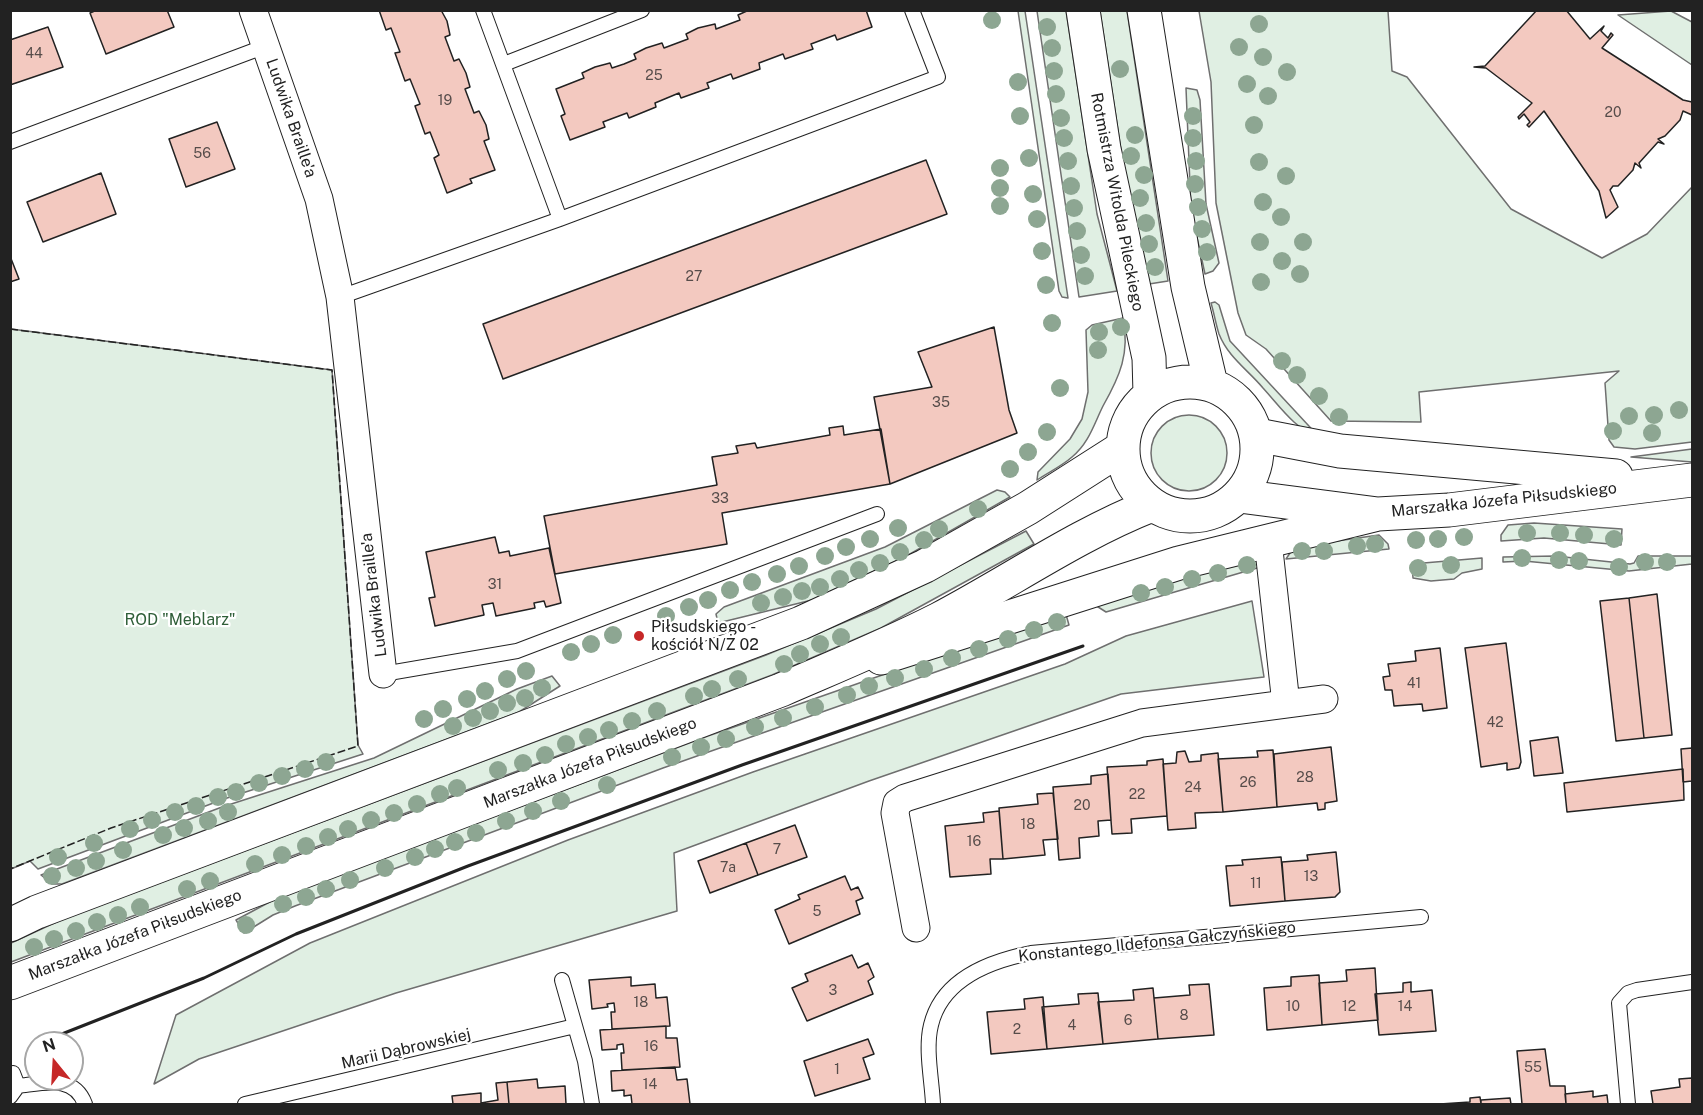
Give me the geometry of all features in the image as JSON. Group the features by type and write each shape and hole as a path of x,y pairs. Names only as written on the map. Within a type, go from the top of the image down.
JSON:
{"main road":[{"name":"Rotmistrza Witolda Pileckiego","path":"1083,10 1104,149 1149,358 1150,394"},
{"path":"1144,10 1188,287 1212,384"},
{"path":"1190,381 1212,384 1228,392 1251,418 1257,435 1258,457 1251,478 1239,496 1220,510 1197,516 1174,515 1152,505 1136,490 1126,470 1122,448 1125,428 1135,409 1150,394 1169,384 1190,381"},
{"name":"Marszałka Józefa Piłsudskiego","path":"1257,435 1340,451 1677,481"},
{"path":"10,925 82,895 801,623 925,566 1035,504 1122,448"},
{"name":"Marszałka Józefa Piłsudskiego","path":"1239,496 1378,514 1449,510 1677,481"},
{"name":"Marszałka Józefa Piłsudskiego","path":"10,983 781,690 882,647 940,618 1049,554 1119,518 1152,505"},
{"path":"781,690 1179,563 1378,514"}],"street":[{"name":"Ludwika Braille'a","path":"253,10 320,199 340,297 383,674"},
{"path":"1268,541 1286,704"},
{"path":"916,928 895,813 897,803 905,798 1142,723 1324,699"}],"lane":[{"path":"483,10 560,219"},
{"path":"504,64 642,10"},
{"path":"340,297 560,219 938,77 912,10"},
{"path":"10,142 266,46"},
{"name":"Ludwika Braille'a","path":"383,674 517,651 877,514"},
{"name":"Konstantego Ildefonsa Gałczyńskiego","path":"933,1104 930,1026 942,1001 953,988 986,965 1031,953 1421,916"},
{"path":"562,980 575,1026 592,1104"},
{"path":"1628,1104 1619,1003 1628,993 1637,990 1692,982"},
{"name":"Marii Dąbrowskiej","path":"245,1104 575,1026"},
{"path":"13,1073 14,1091 62,1082 75,1088 85,1104"}],"green space":[{"path":"1018,11 1025,11 1068,298 1062,297 1059,291"},
{"path":"1037,11 1066,11 1097,214 1117,291 1079,297"},
{"path":"1100,11 1127,11 1168,281 1149,284 1124,170"},
{"path":"1199,11 1388,11 1392,71 1407,77 1511,209 1602,258 1647,234 1692,187 1692,442 1635,449 1614,447 1609,440 1605,383 1619,371 1419,392 1421,422 1331,421 1266,349 1246,335 1238,313 1216,203 1211,82"},
{"path":"1671,11 1692,22 1692,65 1618,15"},
{"path":"1186,88 1197,90 1200,100 1206,204 1219,263 1213,271 1205,274 1191,210"},
{"path":"1215,302 1219,305 1230,341 1321,439 1303,429 1289,417 1228,350 1217,327 1211,303"},
{"path":"1123,318 1125,342 1122,364 1091,433 1078,452 1037,480 1038,472 1070,439 1082,419 1088,392 1086,330 1092,325"},
{"name":"ROD \"Meblarz\"","path":"11,329 332,370 358,745 363,754 224,799 38,869 30,861 11,869"},
{"path":"1189,415 1204,418 1216,426 1224,438 1227,453 1224,468 1216,480 1204,488 1189,491 1174,488 1162,480 1154,468 1151,453 1154,438 1162,426 1174,418"},
{"path":"1692,449 1692,462 1631,457"},
{"path":"997,490 1005,492 1010,497 903,558 812,600 718,623 716,614 724,607 885,547"},
{"path":"1534,523 1622,529 1621,545 1544,538 1501,541 1501,535 1508,525"},
{"path":"1026,531 1034,544 881,628 772,675 11,962 11,943 63,919 766,655 876,609"},
{"path":"1379,535 1388,544 1389,549 1286,559 1294,547"},
{"path":"1254,556 1264,566 1106,612 1095,605"},
{"path":"1555,556 1630,564 1634,563 1638,556 1692,556 1692,564 1629,571 1524,561 1503,562 1503,557"},
{"path":"1482,558 1482,569 1462,573 1454,579 1431,581 1413,578 1412,564"},
{"path":"1252,601 1264,677 1121,694 869,781 674,853 677,911 396,993 199,1059 154,1084 176,1015 310,943 568,840 753,772 1065,664 1126,636"},
{"path":"1065,611 1069,625 663,768 295,906 273,915 244,933 236,920 279,897 708,736"},
{"path":"552,676 560,686 519,712 62,884 52,884 41,875 222,807 374,758 517,689"}],"building":[{"path":"97,10 167,10 174,27 106,54 90,13"},
{"path":"379,10 441,10 447,21 450,35 445,37 454,61 459,59 466,73 470,87 465,89 474,113 479,111 486,125 489,139 484,141 495,170 470,179 472,183 447,193 434,158 439,155 430,132 425,134 415,106 420,104 410,79 405,81 395,53 400,52 391,28 386,30"},
{"path":"749,10 866,10 872,27 837,40 835,35 811,44 813,49 785,59 783,54 759,63 760,69 733,79 731,74 707,83 709,88 681,98 679,93 655,103 656,107 629,118 627,113 603,122 605,127 570,140 561,116 565,114 556,89 584,78 582,73 595,67 610,63 612,68 636,59 634,54 646,48 662,43 664,48 688,39 686,34 698,28 715,24 716,29 740,20 738,15"},
{"path":"1537,10 1566,10 1590,39 1604,26 1601,31 1608,38 1611,33 1613,35 1602,48 1683,100 1692,102 1692,115 1683,111 1680,120 1665,136 1658,139 1664,144 1658,142 1639,163 1641,168 1635,163 1633,170 1618,186 1613,186 1610,190 1618,207 1606,218 1599,191 1544,111 1529,127 1527,125 1530,122 1524,114 1519,119 1518,117 1532,103 1486,68 1474,67 1485,66"},
{"path":"48,27 63,67 10,85 10,40"},
{"path":"217,122 235,169 186,187 169,139"},
{"path":"926,160 947,214 503,379 483,324"},
{"path":"101,173 116,214 43,242 27,202"},
{"path":"10,256 19,279 10,282"},
{"path":"994,327 1009,410 1017,433 890,484 874,397 932,387 918,352"},
{"path":"843,426 844,435 881,429 890,484 722,513 727,544 555,574 544,516 717,485 712,457 738,453 736,446 755,443 757,448 830,435 829,428"},
{"path":"495,537 499,553 509,551 510,556 549,548 561,603 546,607 544,601 534,603 535,608 496,616 493,603 482,605 484,615 435,626 429,598 435,597 426,552"},
{"path":"1657,594 1672,735 1644,738 1629,598"},
{"path":"1629,598 1644,738 1616,741 1600,601"},
{"path":"1506,643 1521,762 1519,768 1507,770 1507,763 1481,767 1465,648"},
{"path":"1440,648 1447,708 1423,711 1422,704 1394,706 1392,690 1385,690 1383,677 1390,676 1388,664 1416,661 1415,651"},
{"path":"1558,737 1563,773 1534,776 1530,741"},
{"path":"1331,747 1337,801 1325,803 1325,809 1318,810 1317,803 1277,807 1274,754"},
{"path":"1692,748 1692,781 1683,782 1681,749"},
{"path":"1273,750 1277,807 1223,812 1218,759 1258,757 1257,751"},
{"path":"1185,751 1189,762 1201,761 1201,755 1218,753 1223,812 1195,813 1196,828 1168,830 1163,764 1176,763 1177,752"},
{"path":"1163,759 1167,816 1131,819 1132,833 1112,834 1107,767 1147,765 1147,761"},
{"path":"1683,769 1684,800 1567,812 1564,783"},
{"path":"1108,774 1111,820 1098,821 1099,836 1079,838 1080,858 1059,860 1053,787 1091,784 1091,776"},
{"path":"1053,793 1058,839 1043,840 1045,855 1003,859 999,808 1038,804 1037,794"},
{"path":"999,811 1003,859 990,859 991,874 950,877 945,826 984,822 983,813"},
{"path":"795,825 807,857 758,875 746,843"},
{"path":"746,843 758,875 710,893 698,861"},
{"path":"1336,852 1340,892 1335,897 1285,901 1282,862 1308,860 1307,855"},
{"path":"1281,857 1285,901 1230,906 1226,866 1243,865 1242,860"},
{"path":"845,876 851,890 858,887 863,898 856,901 860,914 789,944 775,910 800,899 798,895"},
{"path":"852,955 858,968 868,963 874,977 868,981 873,994 807,1021 792,988 808,981 805,974"},
{"path":"1375,968 1378,1020 1322,1025 1319,983 1347,981 1346,970"},
{"path":"1319,975 1322,1025 1267,1030 1264,988 1291,986 1291,977"},
{"path":"631,977 631,986 655,984 656,998 667,997 670,1026 612,1029 611,1012 615,1012 614,1003 607,1004 608,1007 592,1009 589,980"},
{"path":"1411,982 1411,992 1432,990 1436,1031 1379,1035 1375,994 1403,992 1403,983"},
{"path":"1209,984 1214,1035 1158,1039 1154,998 1190,995 1189,985"},
{"path":"1153,988 1158,1039 1103,1044 1098,1002 1134,1000 1133,990"},
{"path":"1098,993 1103,1044 1047,1049 1042,1007 1079,1004 1078,994"},
{"path":"1043,997 1047,1049 991,1054 987,1012 1025,1009 1024,999"},
{"path":"666,1026 666,1038 677,1038 680,1067 622,1070 623,1044 617,1045 617,1049 602,1050 600,1030"},
{"path":"868,1039 874,1054 863,1058 870,1079 815,1096 804,1061"},
{"path":"1545,1049 1550,1086 1565,1086 1566,1104 1522,1104 1517,1051"},
{"path":"675,1067 677,1080 687,1079 690,1104 632,1104 631,1095 624,1096 624,1090 612,1091 611,1071"},
{"path":"1692,1078 1692,1104 1653,1104 1651,1091 1680,1087 1679,1079"},
{"path":"537,1079 538,1088 565,1086 566,1104 509,1104 507,1082"},
{"path":"507,1082 509,1104 453,1104 452,1096 481,1093 481,1103 498,1100 496,1083"},
{"path":"1593,1091 1593,1097 1607,1095 1608,1104 1566,1104 1565,1094"},
{"path":"1480,1097 1481,1104 1440,1104 1470,1102 1470,1098"},
{"path":"1510,1098 1511,1104 1481,1104 1481,1100"}],"fence":[{"path":"10,329 332,370 358,746 111,828 10,869"}],"wall":[{"path":"69,1031 204,978 296,934 468,866 742,765 1083,646"}],"place":[{"name":"Piłsudskiego - kościół N/Ż 02","path":"639,636"}]}
